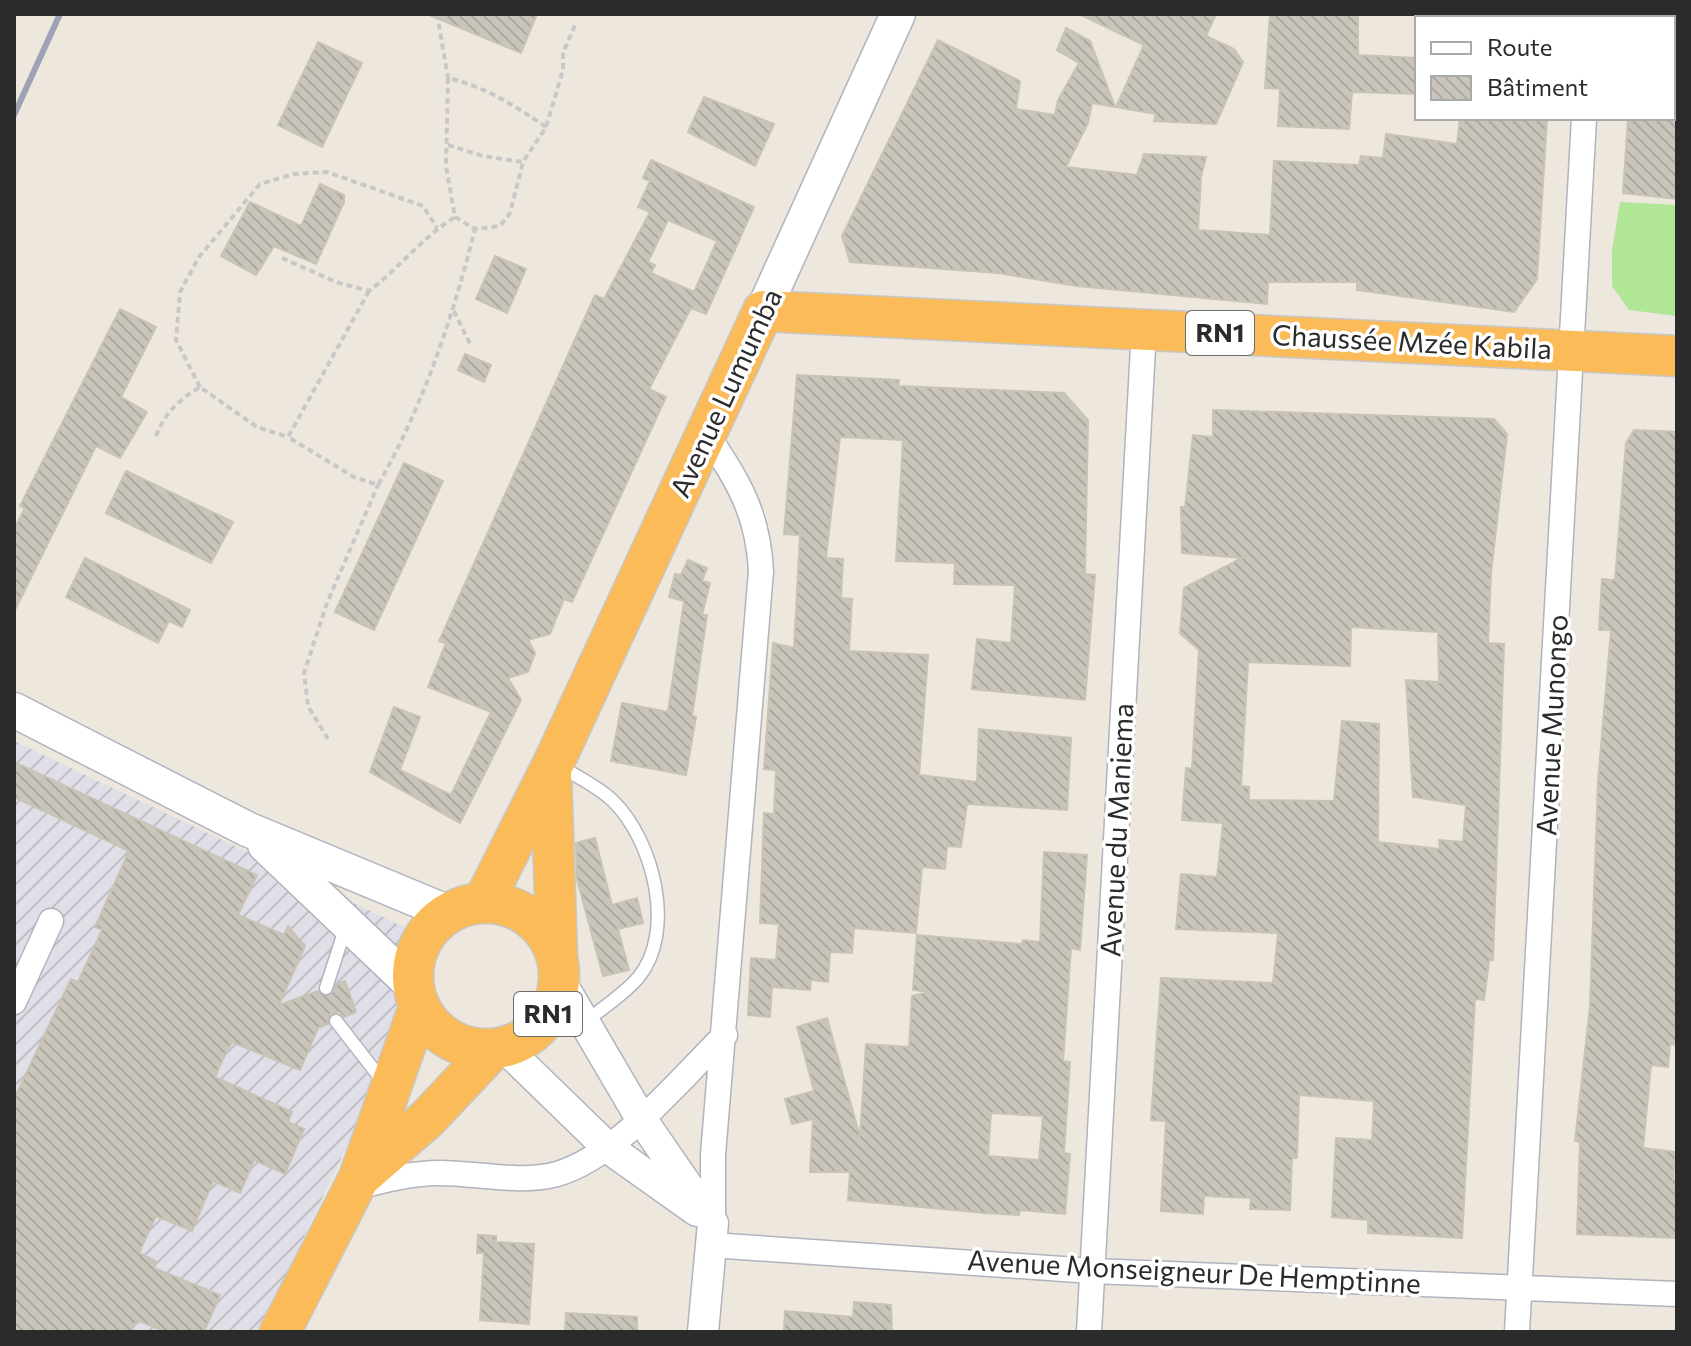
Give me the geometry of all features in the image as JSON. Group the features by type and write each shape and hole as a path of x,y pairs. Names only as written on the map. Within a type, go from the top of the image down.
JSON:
{"highway":[{"name":"Chaussée Mzée Kabila","path":"763,311 1677,356"},
{"name":"Avenue Lumumba","path":"283,1328 356,1183 389,1089 416,997 413,965 420,944 432,926 466,908 552,766 763,311"},
{"name":"Avenue Lumumba","path":"356,1183 499,1048 532,1033 543,1022 557,994 552,766"},
{"name":"RN1","path":"466,908 508,907 530,918 547,937 558,970"},
{"name":"RN1","path":"416,997 432,1026 449,1040 471,1048 499,1048"}],"main road":[{"name":"Avenue Lumumba","path":"763,311 898,14"},
{"path":"14,710 247,829 466,908"},
{"path":"247,829 347,922 416,997"}],"street":[{"name":"Avenue Munongo","path":"1517,1332 1584,120"},
{"name":"Avenue du Maniema","path":"1089,1332 1144,329"},
{"path":"703,1332 712,1234 713,1155 761,571 753,511 707,434"},
{"path":"14,1002 51,921"},
{"path":"558,970 640,1117 712,1234"},
{"path":"356,1183 438,1173 510,1177 556,1174 607,1147 725,1035"},
{"path":"499,1048 607,1147 712,1234"},
{"name":"Avenue Monseigneur De Hemptinne","path":"712,1234 1092,1271 1677,1294"}],"lane":[{"path":"552,766 612,800 631,823 650,858 656,888 656,928 645,966 638,977 586,1021"},
{"path":"326,988 347,922"},
{"path":"336,1021 389,1089"}],"path":[{"path":"437,14 448,78 446,166 455,217 475,229 500,226 510,213 523,162 546,127 563,70 563,53 576,23"},
{"path":"448,78 472,84 509,102 546,127"},
{"path":"447,144 483,156 523,162"},
{"path":"378,485 354,477 288,437 257,427 200,387 176,340 180,292 199,257 260,184 294,174 327,172 423,206 437,228"},
{"path":"288,437 369,291 399,268 437,228 455,217"},
{"path":"328,739 308,706 304,673 327,603 349,559 378,485 401,445 453,309 475,229"},
{"path":"282,258 336,282 369,291"},
{"path":"453,309 470,344"},
{"path":"156,436 175,402 200,387"}],"shaded area":[{"path":"14,741 442,945 259,1332 14,1332"}],"green space":[{"path":"1620,202 1677,205 1677,316 1629,310 1612,286 1612,250"}],"building":[{"path":"427,14 537,14 521,53"},
{"path":"1079,14 1216,14 1206,36 1234,49 1243,62 1216,124 1154,121 1156,114 1116,107 1144,45"},
{"path":"1270,14 1358,14 1358,55 1415,58 1415,94 1352,92 1349,129 1278,126 1280,89 1265,88"},
{"path":"1066,28 1090,41 1115,107 1092,103 1088,123 1066,167 1137,175 1144,154 1206,157 1201,177 1198,230 1270,235 1274,161 1359,165 1361,156 1383,158 1386,134 1457,144 1460,120 1547,120 1537,279 1514,312 1357,290 1357,282 1268,282 1267,304 1077,286 998,273 850,262 842,236 938,40 1020,81 1016,109 1055,115 1058,100 1079,63 1057,50"},
{"path":"318,42 362,63 322,147 278,125"},
{"path":"704,97 774,124 755,166 688,132"},
{"path":"1677,118 1677,199 1623,193 1628,120"},
{"path":"651,160 754,207 706,314 691,308 649,389 666,397 572,602 564,599 550,634 528,640 535,653 528,672 508,678 521,700 460,823 370,772 394,707 420,717 400,770 451,795 491,712 428,687 446,643 439,641 595,295 604,299 650,212 638,207 650,181 643,178","holes":["668,220 717,241 694,292 651,273 655,265 648,262"]},
{"path":"320,184 344,195 344,202 316,264 274,246 256,275 221,256 250,202 301,226"},
{"path":"495,256 526,269 507,313 476,299"},
{"path":"120,309 156,327 121,397 147,412 120,458 96,446 14,612 14,529 25,508 20,506"},
{"path":"465,354 491,365 484,382 458,370"},
{"path":"797,375 899,380 898,386 1064,393 1088,420 1085,574 1095,575 1085,700 972,689 977,639 1011,643 1015,585 954,584 955,563 896,561 903,440 840,437 826,558 843,559 841,598 852,599 849,651 928,655 919,775 977,782 979,729 1071,738 1067,810 967,804 961,847 947,846 945,869 922,867 916,933 854,928 852,953 830,952 828,982 811,980 810,990 772,987 770,1017 748,1015 751,958 776,960 779,924 760,923 764,813 774,814 776,770 764,769 773,643 794,648 800,535 784,534"},
{"path":"1213,410 1494,419 1507,434 1491,573 1488,643 1504,644 1493,960 1489,961 1484,1000 1475,999 1462,1238 1368,1233 1368,1220 1332,1217 1336,1138 1372,1140 1374,1101 1299,1095 1297,1158 1292,1158 1290,1210 1250,1209 1251,1198 1204,1196 1203,1214 1161,1211 1166,1121 1151,1120 1161,978 1273,983 1278,933 1176,929 1181,874 1217,877 1223,823 1182,820 1186,768 1192,769 1199,650 1180,633 1184,588 1242,558 1182,553 1181,507 1185,507 1193,435 1213,437","holes":["1351,627 1438,632 1439,682 1406,680 1413,797 1466,805 1463,842 1439,840 1440,849 1378,842 1379,724 1342,721 1334,801 1249,800 1249,787 1241,786 1248,662 1350,666"]},
{"path":"1634,430 1677,432 1677,1045 1670,1044 1668,1067 1651,1065 1643,1148 1676,1152 1673,1180 1677,1179 1677,1238 1577,1234 1580,1142 1575,1141 1590,1006 1598,781 1611,630 1599,630 1602,579 1615,580 1626,443"},
{"path":"404,463 443,481 374,630 335,612"},
{"path":"126,471 233,522 211,563 106,513"},
{"path":"85,558 190,610 182,627 169,621 158,643 66,597"},
{"path":"688,560 707,568 702,581 710,583 702,615 707,615 686,775 611,761 622,703 668,712 684,601 669,597 675,574 681,575"},
{"path":"14,762 257,875 238,915 284,935 288,926 305,946 279,1005 318,991 329,997 337,984 345,981 356,1012 344,1017 339,1012 330,1014 328,1024 318,1028 300,1070 232,1042 223,1059 215,1077 292,1112 288,1122 304,1129 285,1174 254,1160 240,1193 213,1181 192,1231 156,1216 139,1253 157,1262 154,1268 220,1295 204,1332 166,1332 137,1320 131,1332 14,1332 14,1099 71,979 78,982 102,930 95,927 129,851 14,797"},
{"path":"595,838 612,905 637,898 643,923 618,929 629,970 603,976 577,879 576,843"},
{"path":"1044,852 1087,855 1080,950 1071,948 1063,1061 1070,1062 1064,1153 1070,1154 1065,1214 1020,1210 1019,1215 984,1213 848,1200 850,1172 810,1172 813,1119 792,1124 785,1099 814,1091 797,1027 827,1018 860,1137 866,1044 909,1047 912,996 927,992 913,990 917,935 1022,944 1023,940 1040,942","holes":["991,1113 1043,1116 1039,1160 988,1156"]},
{"path":"478,1235 496,1236 496,1242 534,1244 529,1324 480,1320 484,1253 477,1253"},
{"path":"854,1302 891,1305 892,1332 784,1332 785,1311 853,1317"},
{"path":"566,1313 637,1317 637,1332 565,1332"}],"railway":[{"path":"14,115 60,14"}]}
